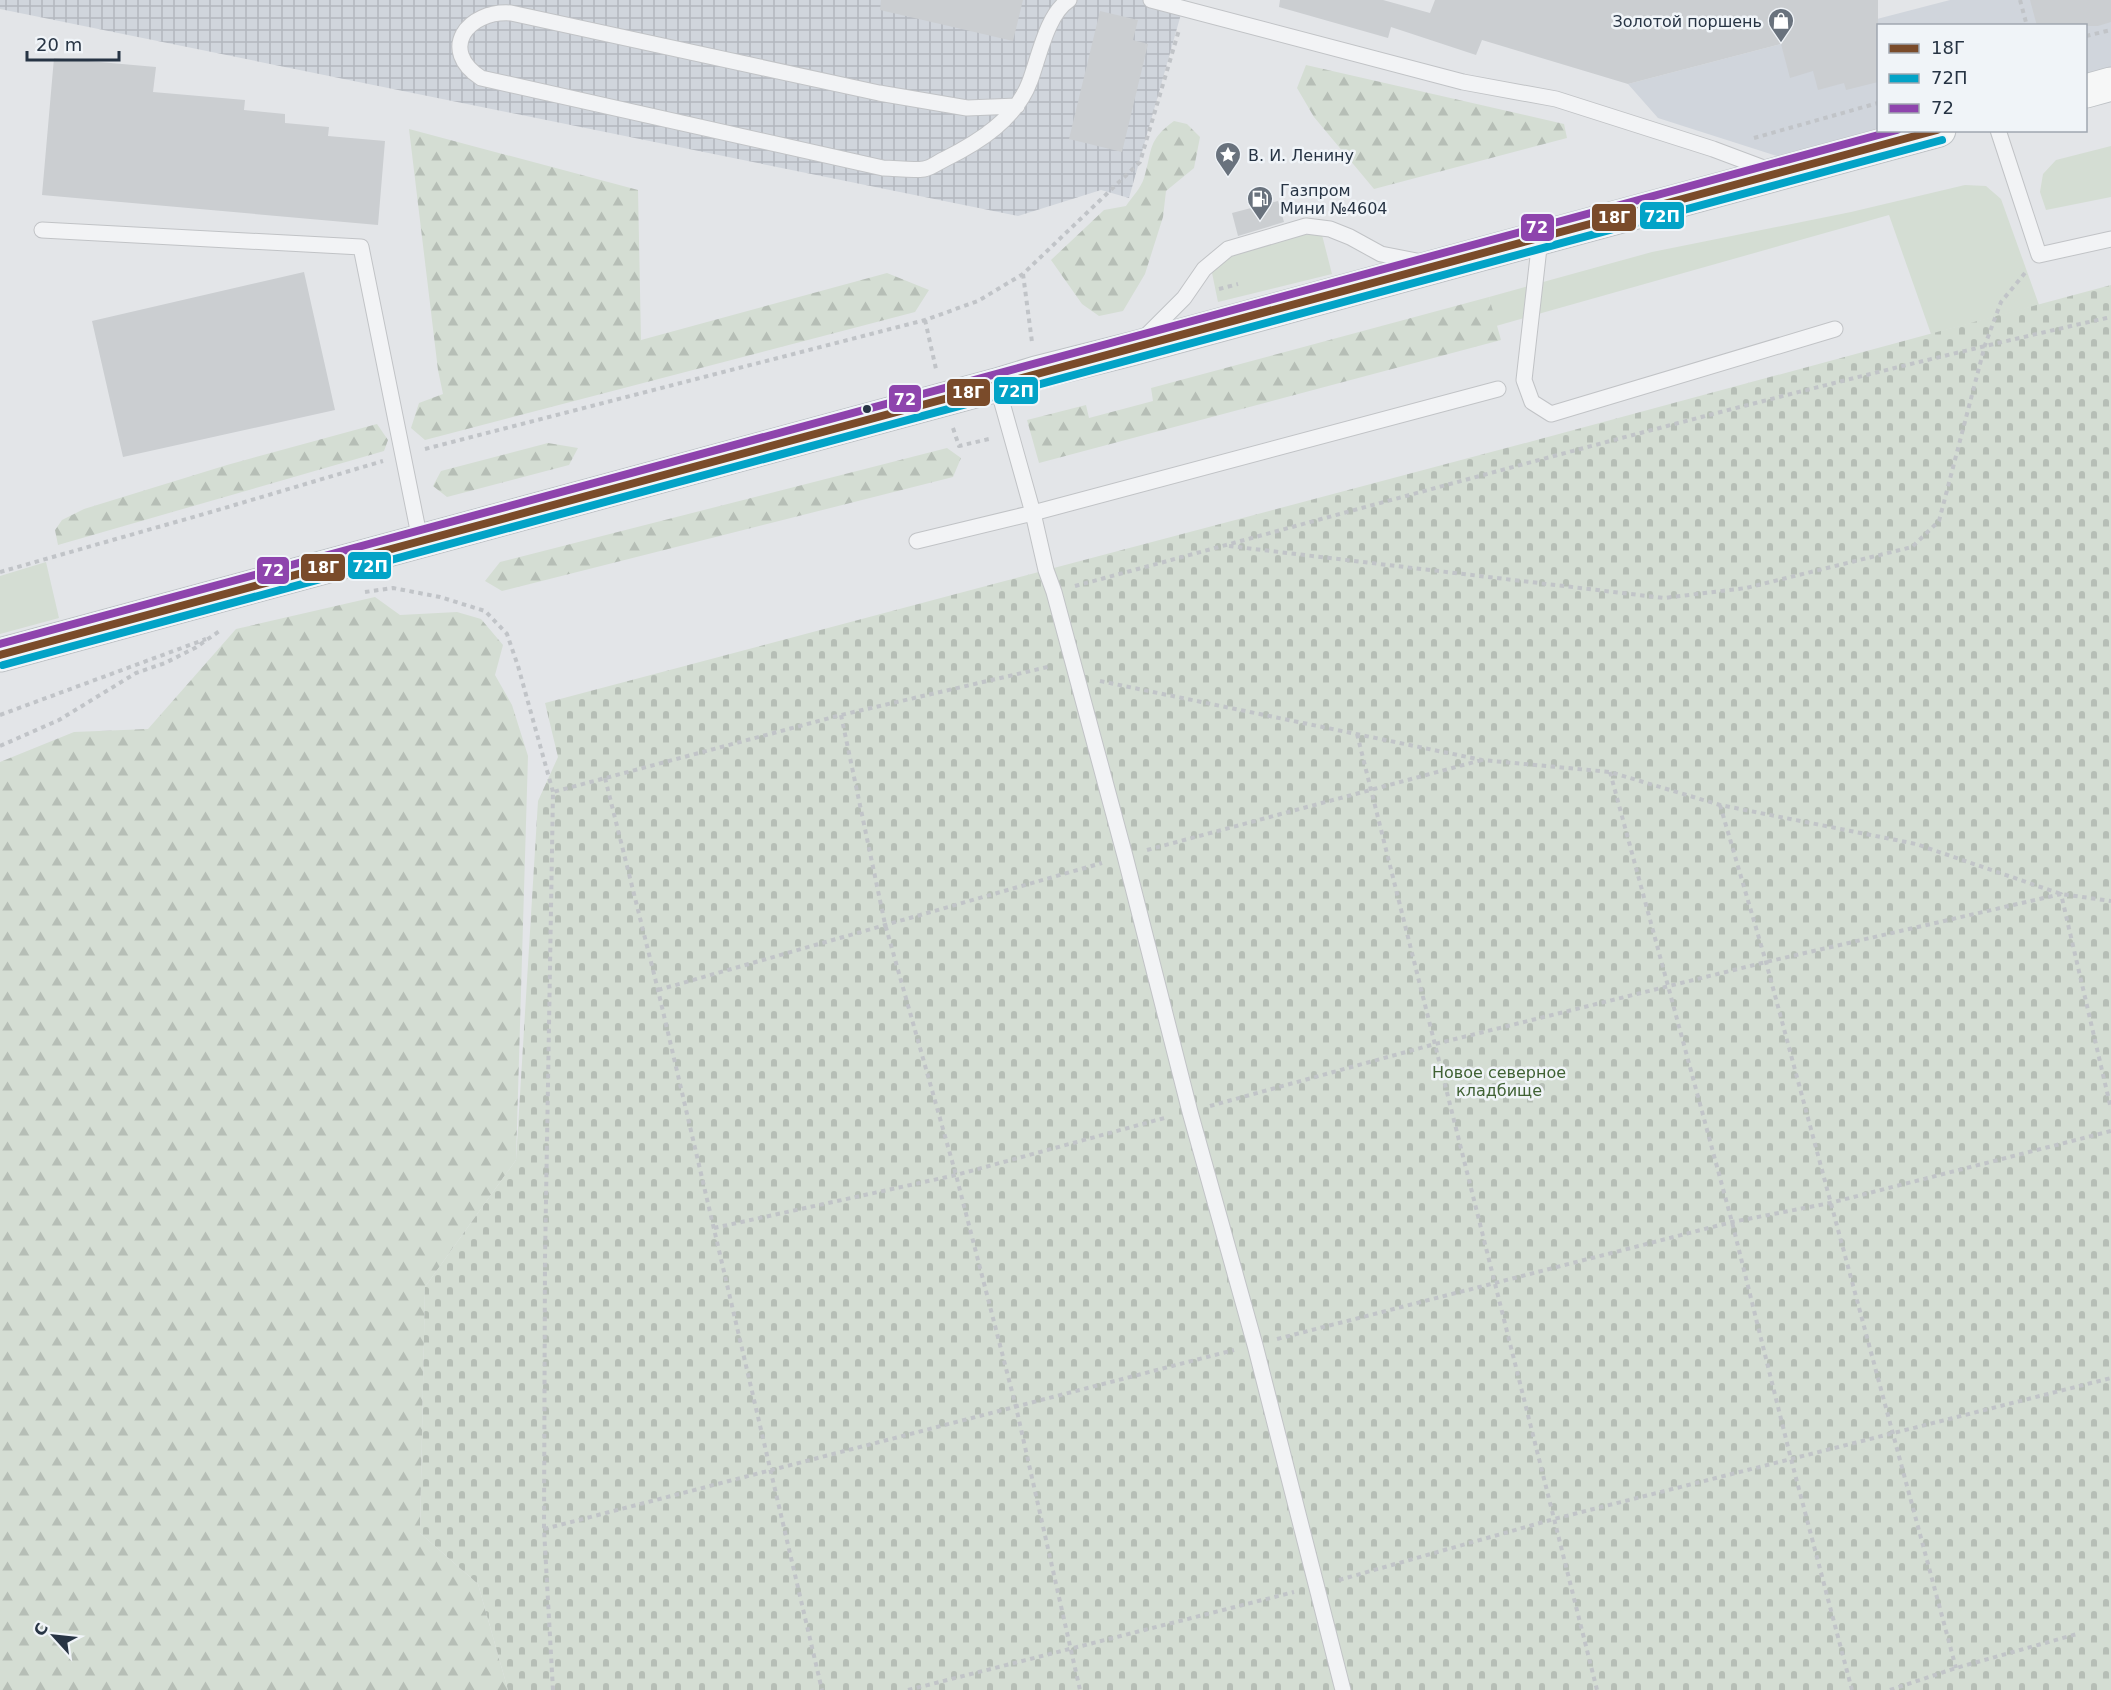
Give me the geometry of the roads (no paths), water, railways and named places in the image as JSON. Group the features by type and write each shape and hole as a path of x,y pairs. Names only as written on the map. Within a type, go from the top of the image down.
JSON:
{"main road":[{"path":"2087,90 2111,84"},
{"path":"0,656 420,540 1932,132"}],"lane":[{"path":"1017,106 967,108 879,93 511,13 495,12 480,18 467,27 461,42 461,57 468,69 481,78 883,168 925,169 966,149 995,129 1017,106 1029,84 1052,19 1061,5 1069,0"},
{"path":"1151,0 1463,82 1556,99 1713,149 1778,174"},
{"path":"1999,132 2039,255 2111,239"},
{"path":"1131,349 1184,298 1204,269 1228,249 1306,226 1330,229 1381,254 1443,265"},
{"path":"42,230 361,247 420,540"},
{"path":"1540,239 1524,380 1532,402 1551,414 1835,329"},
{"path":"997,385 1125,856 1190,1112 1255,1345 1343,1690"},
{"path":"917,541 1033,513 1498,389"}],"place":[{"name":"Золотой поршень","path":"1781,44"},
{"name":"В. И. Ленину","path":"1228,178"},
{"name":"Газпром Мини №4604","path":"1260,222"}],"park label":[{"name":"Новое северное кладбище","path":"1499,1081"}]}
